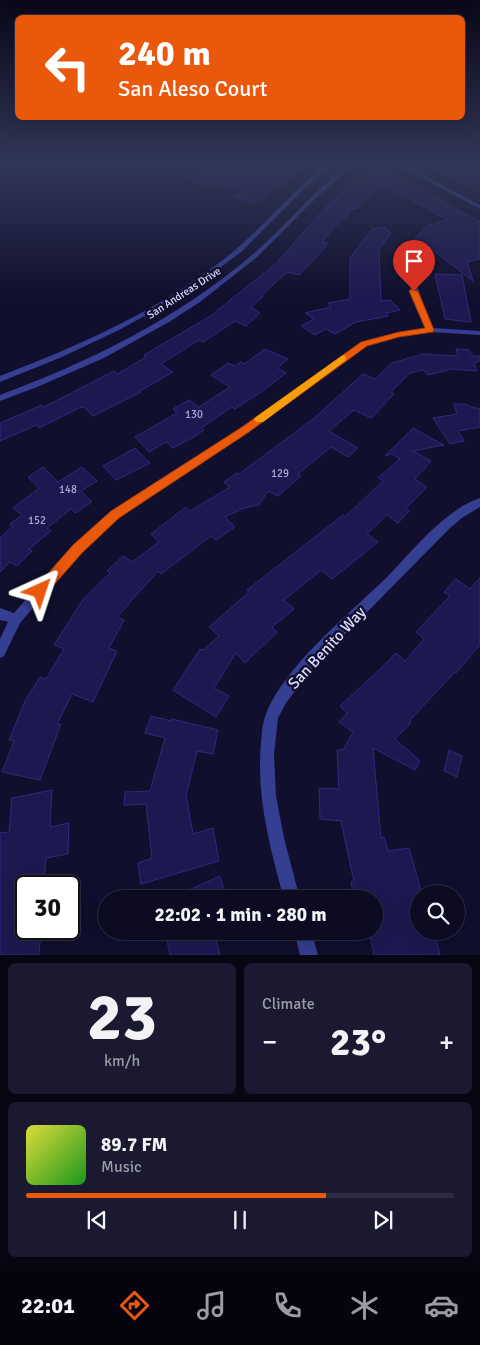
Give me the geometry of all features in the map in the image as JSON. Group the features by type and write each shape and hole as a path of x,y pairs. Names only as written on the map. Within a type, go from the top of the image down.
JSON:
{"street":[{"name":"San Andreas Drive","path":"0,379 65,354 142,316 225,261 280,209"},
{"name":"San Andreas Drive","path":"0,398 71,370 156,326 185,308 256,255 302,209"},
{"path":"409,254 409,271 414,291 430,330"},
{"path":"0,652 16,619 78,549 115,514 246,429 364,344 399,335 430,330 480,333"},
{"name":"San Benito Way","path":"290,890 272,824 267,748 271,717 294,680 323,649 446,525 471,505 480,502"},
{"path":"0,614 16,619"},
{"path":"304,940 308,955"}],"building":[{"path":"325,209 353,209 322,242 327,243 323,250 299,275 287,272 251,307 260,313 246,326 235,321 203,342 199,340 161,364 173,372 141,392 93,416 84,407 79,408 39,428 37,425 0,441 0,423 42,405 44,407 114,371 117,374 146,357 144,355 209,317 278,261"},
{"path":"427,209 455,209 480,222 480,259 467,262 473,281 425,244 413,241 427,226 447,220"},
{"path":"385,227 391,233 379,250 381,301 390,300 400,310 386,313 388,316 356,322 335,334 326,329 315,335 301,326 314,319 305,313 331,307 328,303 350,299 350,258 372,229"},
{"path":"435,274 462,275 471,322 445,319"},
{"path":"265,349 288,359 277,368 286,373 264,390 235,409 232,407 201,428 204,430 173,448 166,442 149,452 135,437 177,413 173,409 189,400 199,407 230,387 211,375 228,363 235,366 241,362 244,364"},
{"path":"456,349 469,350 472,356 480,356 480,361 474,363 477,371 452,369 428,375 423,370 410,373 391,392 394,394 371,418 354,410 329,431 358,448 348,457 331,447 298,474 301,476 278,496 268,491 259,505 244,508 225,517 235,527 216,540 211,536 161,574 158,571 117,617 124,620 109,648 117,651 93,702 72,694 57,724 61,724 40,780 2,772 14,741 9,740 25,701 40,677 46,679 64,649 54,645 82,601 110,573 107,571 123,556 132,562 159,542 151,534 186,507 190,511 230,487 224,482 237,473 239,474 313,419 363,374 375,379 392,363 423,354 458,356"},
{"path":"454,404 467,404 468,406 480,409 480,427 458,431 464,441 450,444 433,418 457,414"},
{"path":"413,428 444,445 413,451 431,461 415,479 427,487 405,509 409,511 398,523 387,515 367,534 378,542 332,579 321,570 284,600 294,609 272,627 277,632 245,663 236,653 214,688 229,696 216,717 173,690 200,649 203,650 219,636 209,627 249,592 247,590 343,515 345,517 383,481 378,478 400,459 392,454 385,456"},
{"path":"135,448 150,463 116,480 103,466"},
{"path":"43,467 58,482 82,467 97,481 81,491 92,502 75,513 71,509 47,528 51,531 29,549 32,551 17,566 10,562 0,572 0,538 13,526 10,524 22,515 13,508 39,488 28,477"},
{"path":"480,577 480,645 456,673 410,720 410,724 395,739 420,761 415,770 373,748 381,838 384,837 388,851 409,848 419,885 410,885 410,940 436,940 440,955 374,955 371,940 383,940 383,890 352,890 351,882 354,882 341,821 320,819 319,788 339,789 337,750 343,750 353,732 339,722 347,713 340,706 396,653 405,661 424,639 416,632 450,596 444,592 456,579 470,589"},
{"path":"151,716 218,730 213,754 197,751 186,795 193,834 213,828 219,861 141,884 138,863 152,858 146,804 124,805 125,792 150,791 165,738 145,733"},
{"path":"449,750 462,756 457,777 444,771"},
{"path":"52,790 50,827 69,823 68,854 46,858 45,875 15,875 15,940 40,940 39,955 0,955 0,833 9,832 12,798"},
{"path":"220,876 224,890 189,890"},
{"path":"167,940 216,940 220,955 170,955"}],"slow traffic":[{"path":"259,419 343,358"}],"route":[{"path":"40,591 78,549 115,514 246,429 364,344 399,335 430,330 414,291"}]}
